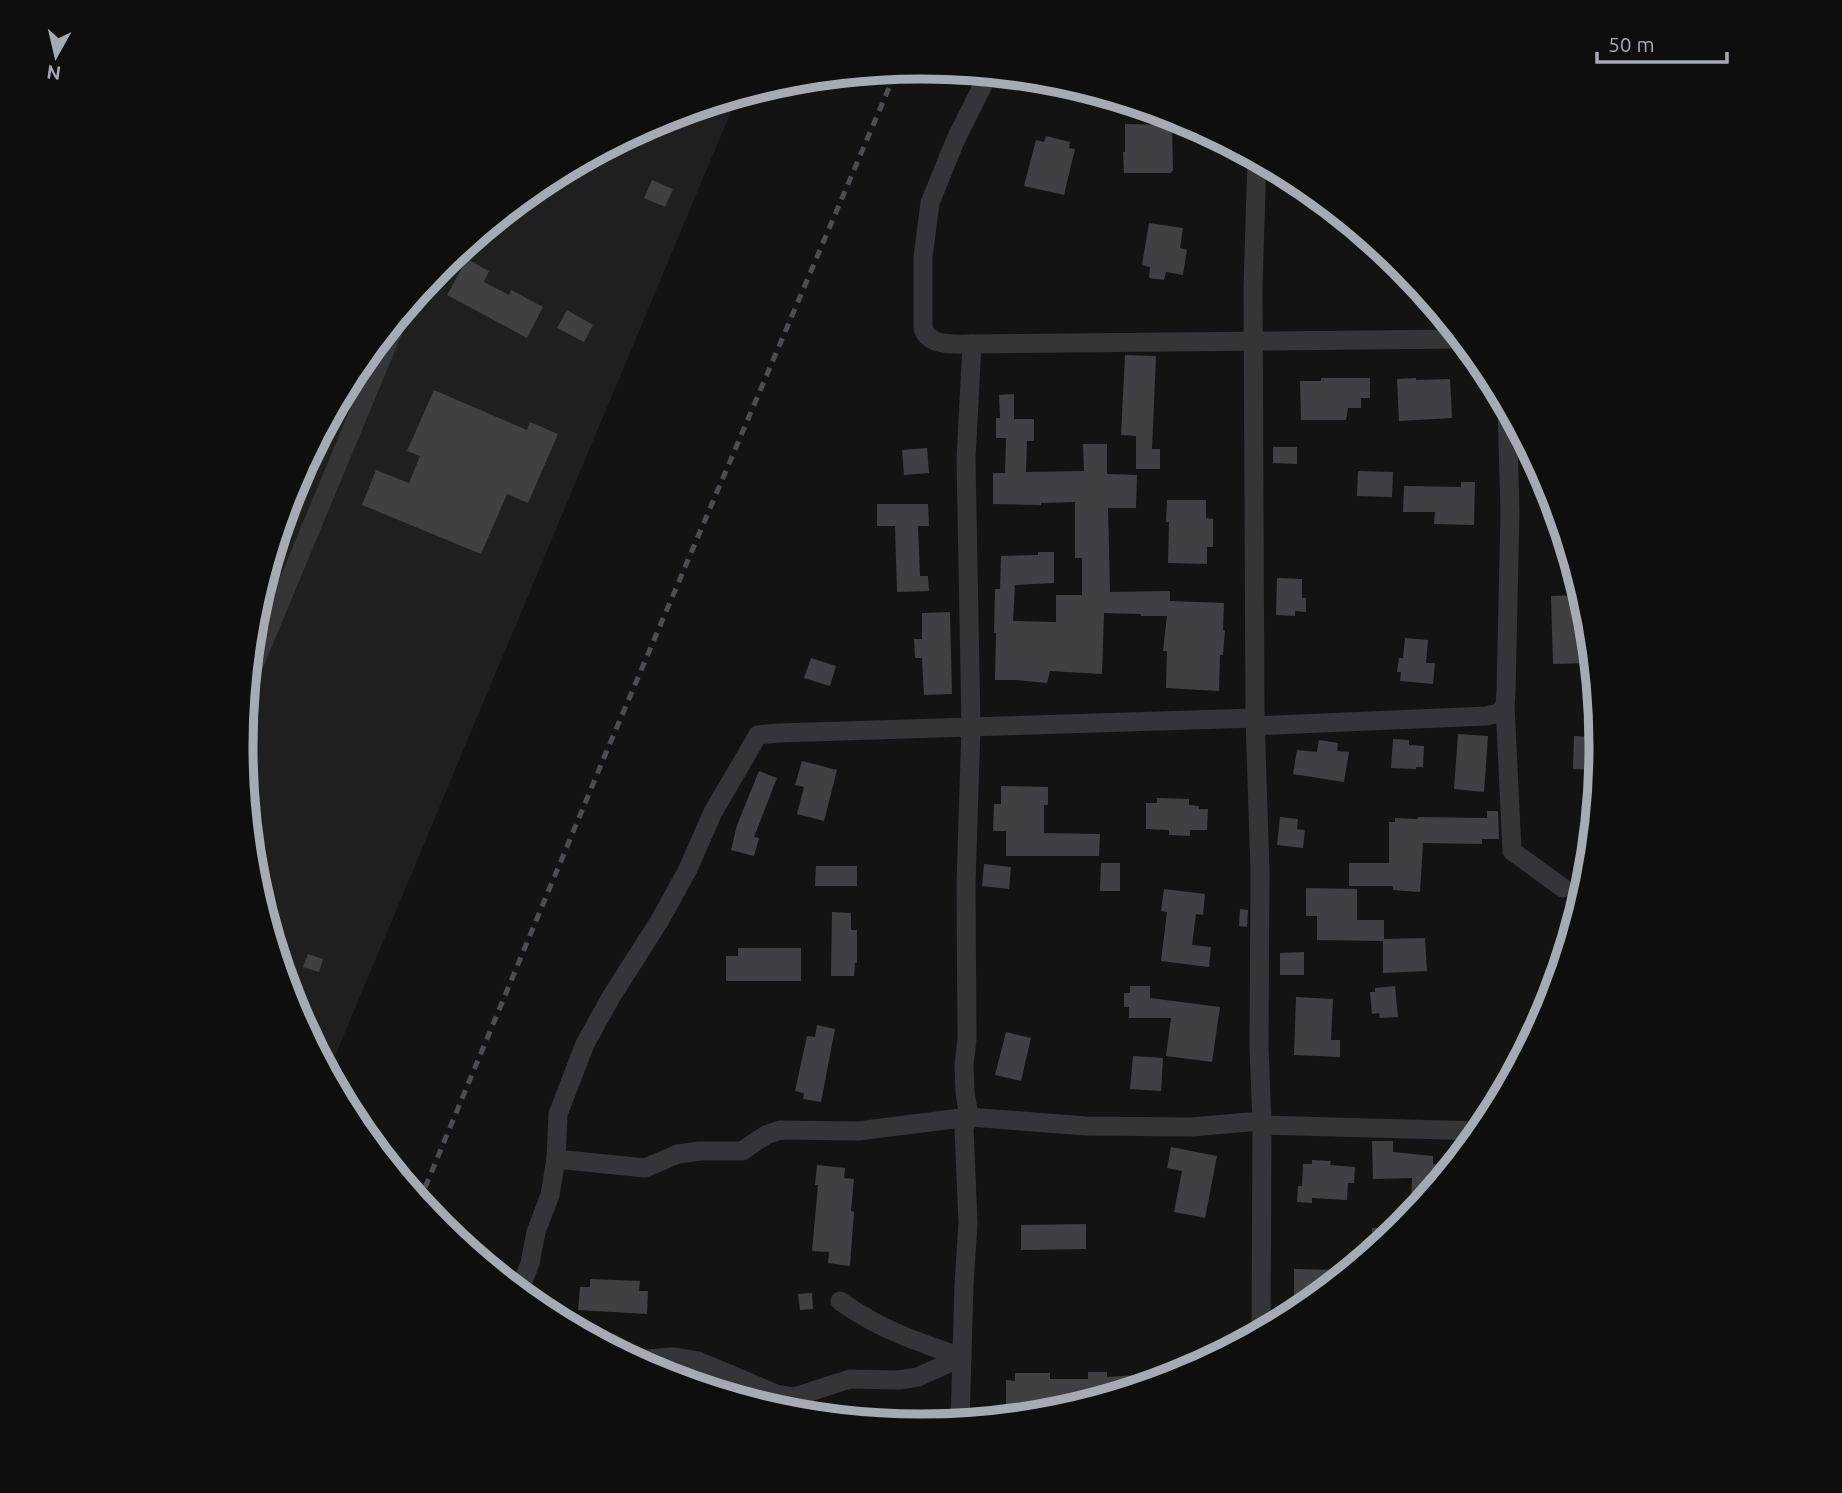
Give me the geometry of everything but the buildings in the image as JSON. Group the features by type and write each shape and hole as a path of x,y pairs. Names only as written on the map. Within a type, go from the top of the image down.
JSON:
{"street":[{"path":"985,82 955,141 930,203 923,257 923,328 924,334 937,342 972,344 1450,339"},
{"path":"1258,170 1253,342 1255,722 1260,871 1261,1321"},
{"path":"960,1413 968,1223 964,1128 969,1117 964,1065 967,1039 966,884 971,727 966,458 972,344"},
{"path":"261,648 386,347"},
{"path":"1508,428 1510,524 1504,705 1512,851 1563,888"},
{"path":"523,1282 550,1195 556,1159 558,1114 585,1044 666,910 688,869 713,812 758,735 971,727 1486,716 1499,713 1504,705"},
{"path":"556,1159 645,1168 678,1154 742,1151 766,1135 780,1130 858,1131 969,1117 1086,1126 1191,1127 1261,1123 1467,1130"},
{"path":"840,1301 865,1319 912,1340 962,1357"},
{"path":"655,1358 673,1357 698,1361 776,1394 794,1396 850,1379 898,1380 918,1377 962,1357"}],"shaded area":[{"path":"733,106 333,1062 304,1002 276,919 259,834 255,790 255,703 266,616 276,574 304,491 343,413 391,340 449,274 481,244 550,191 587,168 665,130"}],"railway":[{"path":"423,1192 608,748 892,80"}]}
